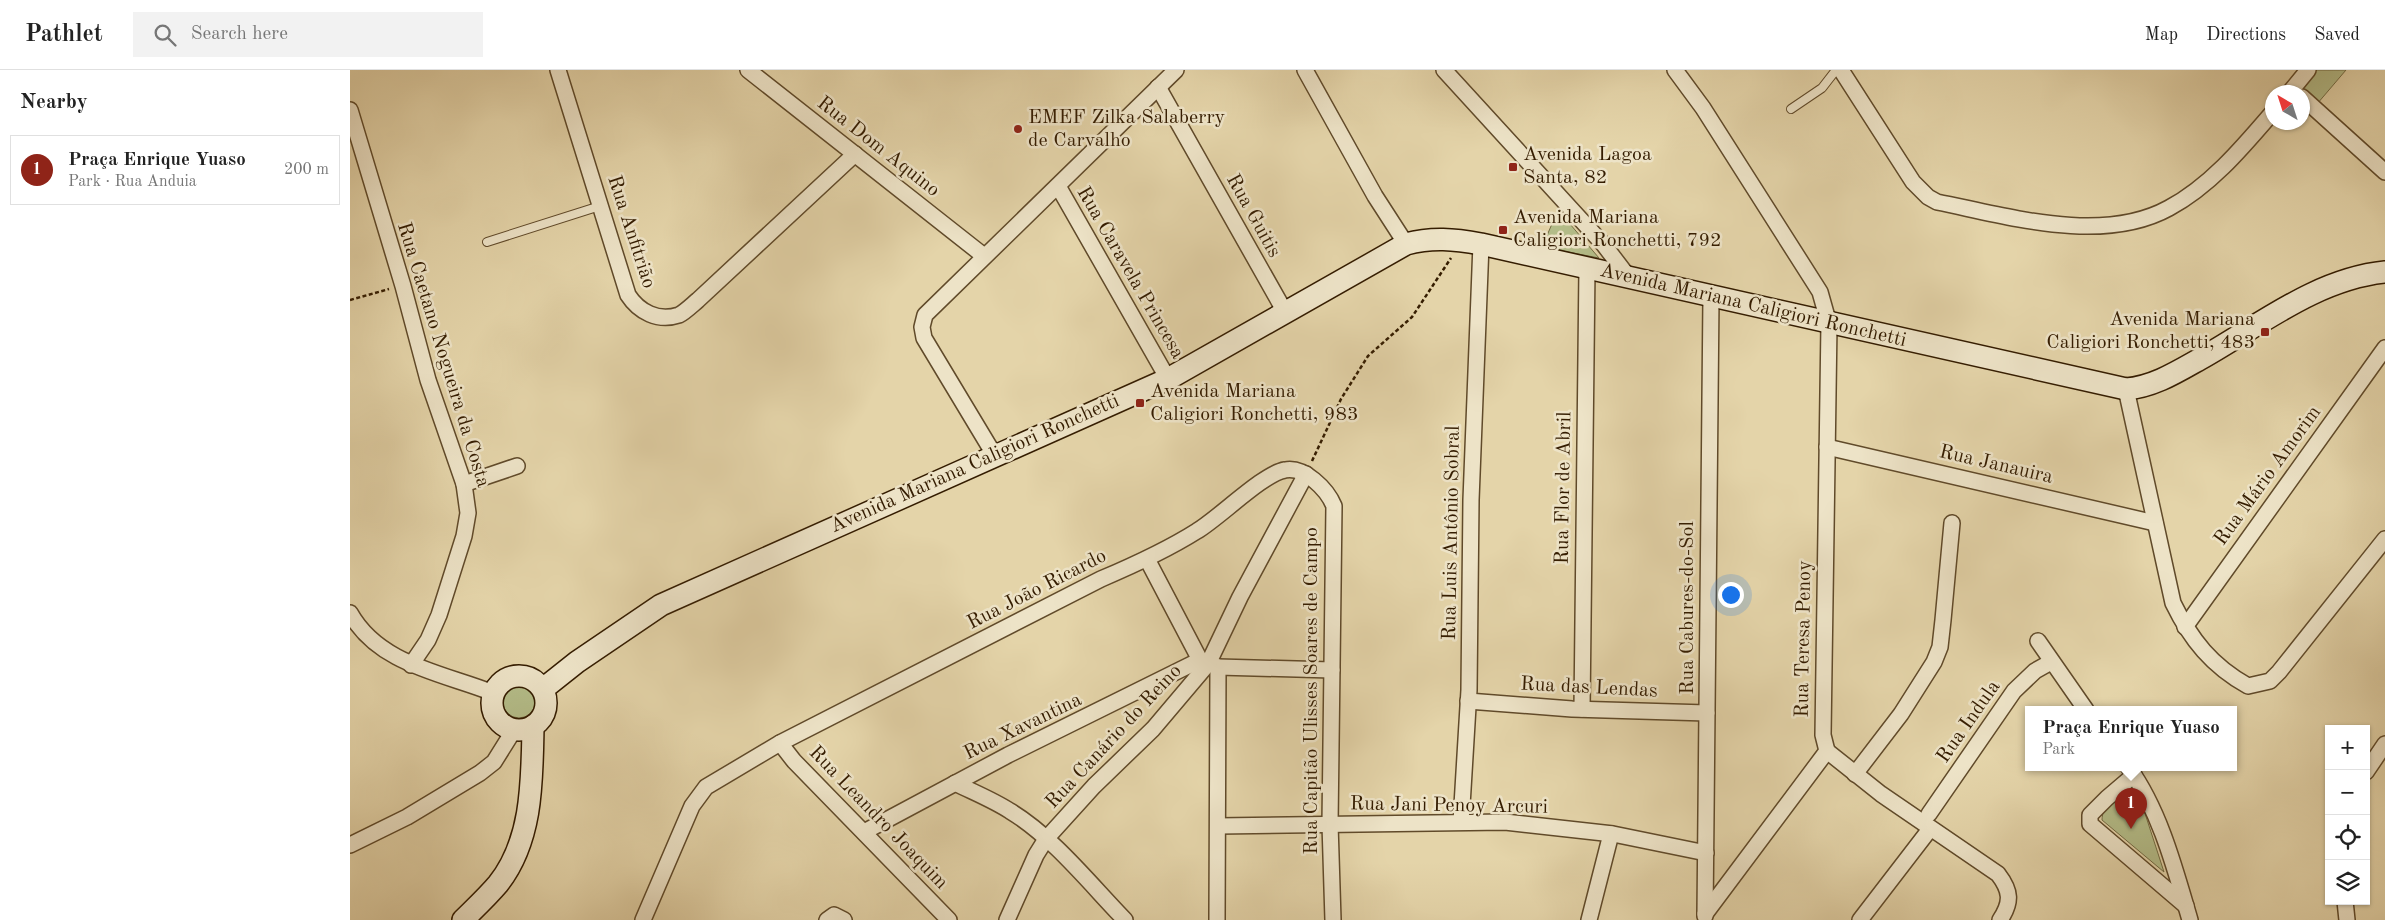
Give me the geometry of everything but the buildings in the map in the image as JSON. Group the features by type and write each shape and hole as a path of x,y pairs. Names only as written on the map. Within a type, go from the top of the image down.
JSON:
{"street":[{"name":"Rua Anfitrião","path":"558,70 628,295 635,307 646,314 664,317 680,315 855,154"},
{"name":"Rua Dom Aquino","path":"748,70 984,256"},
{"path":"995,456 924,338 922,327 925,315 1176,70"},
{"path":"1305,70 1375,196 1406,244"},
{"path":"1444,70 1604,246 1630,279"},
{"name":"Rua Teresa Penoy","path":"1676,70 1703,108 1820,292 1829,324 1823,735 1827,751"},
{"path":"1841,70 1912,182 1928,197 1937,202 2023,219 2075,226 2131,222 2149,217 2169,208 2213,176 2265,120"},
{"path":"2300,85 2308,70"},
{"name":"Rua Guitis","path":"1158,87 1285,312"},
{"path":"2310,105 2385,172"},
{"name":"Rua Caetano Nogueira da Costa","path":"350,110 403,286 428,380 464,484 468,513 464,536 439,614 428,640 411,665"},
{"name":"Rua Caravela Princesa","path":"1058,186 1168,379"},
{"name":"Avenida Mariana Caligiori Ronchetti","path":"543,688 577,662 661,605 1168,379 1406,244 1432,238 1471,242 1829,324 2126,389 2148,385 2175,373 2305,297 2342,280 2385,272"},
{"name":"Rua Luis Antônio Sobral","path":"1461,822 1468,702 1472,470 1471,242"},
{"name":"Rua Flor de Abril","path":"1582,709 1587,268"},
{"name":"Rua Cabures-do-Sol","path":"1705,917 1711,297"},
{"name":"Rua Mário Amorim","path":"2185,628 2385,348"},
{"path":"2126,389 2173,603 2185,628 2202,652 2235,679 2248,686 2260,685 2270,681 2304,643 2385,539"},
{"name":"Rua Janauira","path":"1827,447 2155,523"},
{"path":"464,484 517,466"},
{"name":"Rua João Ricardo","path":"643,920 692,806 706,787 780,743 1093,583 1147,559 1199,531 1274,474 1292,469 1306,474"},
{"name":"Rua Canário do Reino","path":"1007,920 1036,855 1046,839 1094,786 1153,729 1209,663 1240,597 1306,474"},
{"name":"Rua Capitão Ulisses Soares de Campo","path":"1306,474 1326,492 1334,506 1330,824 1333,920"},
{"path":"1855,774 1900,714 1934,662 1940,647 1952,522"},
{"path":"1147,559 1209,663 1218,826 1217,920"},
{"path":"350,613 355,622 377,645 411,665 493,693"},
{"path":"2038,642 2083,706"},
{"name":"Rua Indula","path":"1860,920 1929,821 2014,691 2035,671 2051,662"},
{"name":"Rua Xavantina","path":"864,832 954,783 1209,663 1332,670"},
{"path":"350,845 407,817 480,773 494,762 524,728 541,719 546,709 543,688 537,682 521,675 504,680 493,693 493,712 498,720 524,728"},
{"name":"Rua das Lendas","path":"1468,702 1582,709 1707,713"},
{"path":"463,920 498,884 510,865 521,840 528,808 524,728"},
{"name":"Rua Leandro Joaquim","path":"780,743 794,761 949,920"},
{"path":"2367,770 2385,744"},
{"path":"1705,917 1827,751 1855,774 1929,821 1998,874 2008,889 2010,899 2006,911 2000,920"},
{"path":"2131,771 2146,794 2188,913 2090,824 2090,815 2131,771"},
{"path":"954,783 1010,811 1046,839 1124,920"},
{"name":"Rua Jani Penoy Arcuri","path":"1218,826 1461,822 1543,825 1611,834 1706,853"},
{"path":"1589,920 1611,834"},
{"path":"2345,905 2347,920"},
{"path":"827,920 834,915 844,920"}],"lane":[{"path":"1791,109 1822,88 1836,70"},
{"path":"487,242 600,206"}],"path":[{"path":"1306,474 1341,398 1368,356 1412,317 1471,242"},
{"path":"350,300 403,286"}],"green space":[{"path":"2314,70 2346,70 2317,104 2310,98 2310,85 2301,85"},
{"path":"1558,210 1599,258 1542,247"},
{"path":"519,686 525,687 530,691 534,696 534,708 530,713 525,717 519,718 513,717 508,713 504,708 503,702 504,696 508,691 513,687"},
{"path":"2129,791 2139,795 2164,872 2102,820 2107,806 2119,796"}],"place":[{"name":"EMEF Zilka Salaberry de Carvalho","path":"1018,129"},
{"name":"Avenida Lagoa Santa, 82","path":"1513,167"},
{"name":"Avenida Mariana Caligiori Ronchetti, 792","path":"1503,230"},
{"name":"Avenida Mariana Caligiori Ronchetti, 483","path":"2265,332"},
{"name":"Avenida Mariana Caligiori Ronchetti, 983","path":"1140,403"},
{"name":"Praça Enrique Yuaso","path":"2131,829"}]}
